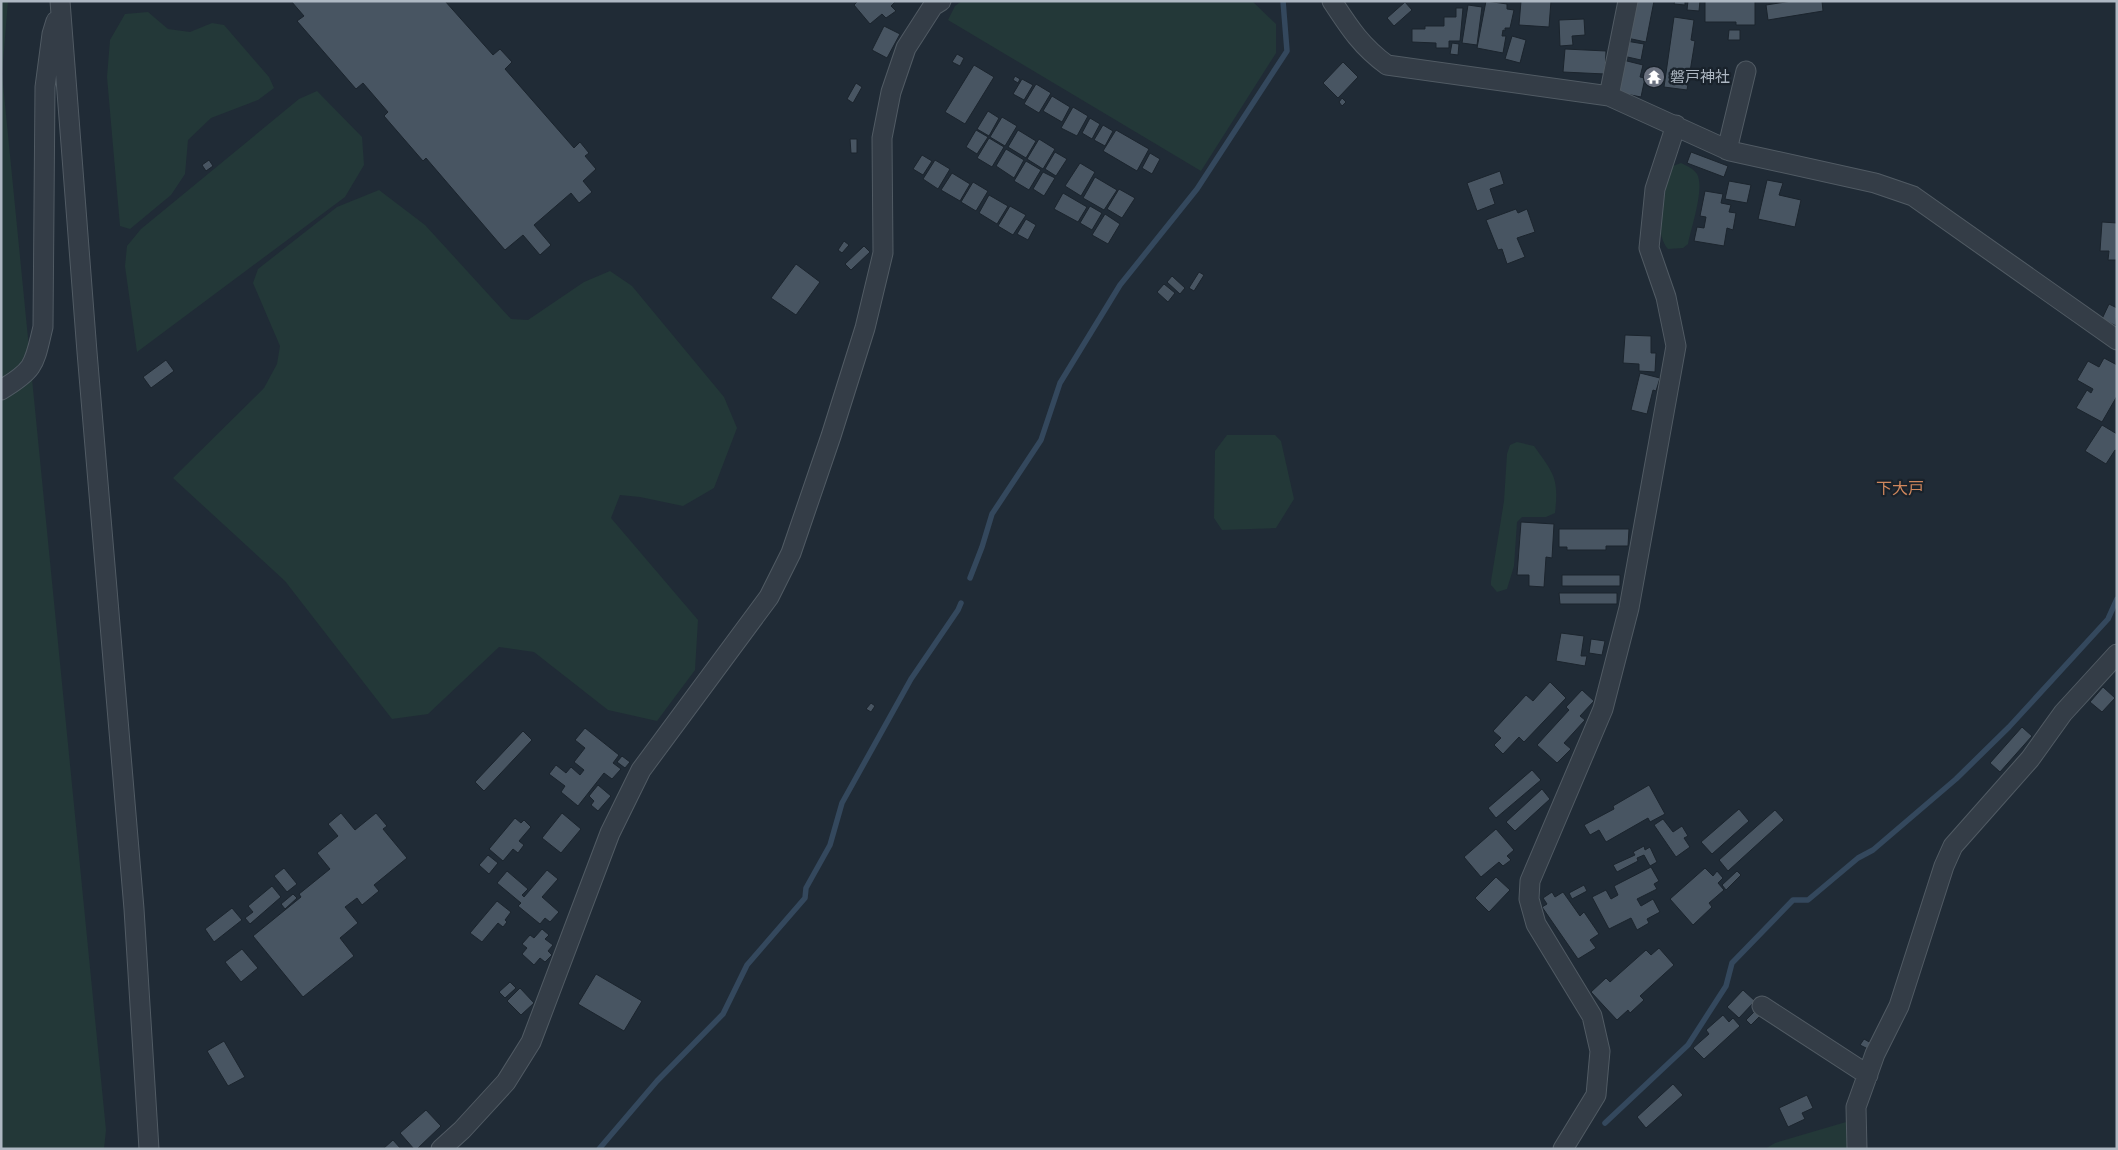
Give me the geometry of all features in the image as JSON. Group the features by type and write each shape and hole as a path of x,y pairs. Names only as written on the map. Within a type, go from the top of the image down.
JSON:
{"street":[{"path":"441,1149 462,1130 506,1082 531,1042 610,833 641,770 769,597 791,553 866,328 883,253 882,138 890,92 906,48 933,6 941,1"},
{"path":"1332,1 1358,40 1387,65 1609,96 1728,150 1875,183 1913,196 2117,340"},
{"path":"1609,96 1628,1"},
{"path":"1,390 22,377 31,368 43,327 45,87 52,34 61,5"},
{"path":"61,5 87,352 134,909 149,1149"},
{"path":"1728,150 1746,70"},
{"path":"1563,1149 1596,1095 1600,1051 1592,1016 1536,924 1529,899 1530,881 1604,709 1629,608 1676,346 1666,297 1649,248 1655,189 1676,125"},
{"path":"1857,1149 1856,1107 1875,1054 1899,1006 1944,866 1953,846 2030,759 2063,713 2117,654"},
{"path":"1762,1006 1868,1074"}],"green space":[{"path":"1,1 8,1 2,74 106,1130 104,1149 1,1149"},
{"path":"962,1 1252,1 1276,24 1276,53 1201,171 948,20 955,6"},
{"path":"148,12 168,29 190,32 212,23 224,25 269,77 274,88 258,100 211,118 188,140 185,174 171,195 130,229 120,226 107,77 110,40 125,14"},
{"path":"317,91 362,137 364,165 345,197 137,352 125,266 127,246 141,229 299,99"},
{"path":"1681,163 1697,174 1699,189 1697,208 1688,244 1683,248 1668,249 1660,231 1661,208 1666,185 1673,166"},
{"path":"379,190 425,225 511,319 528,320 584,282 610,271 632,286 724,397 737,428 714,488 683,506 620,495 611,518 698,620 695,670 657,721 608,710 534,652 499,647 428,714 392,719 285,581 173,478 264,388 277,364 280,346 253,283 258,269 337,207"},
{"path":"1227,435 1275,435 1281,441 1294,499 1276,528 1222,530 1214,518 1215,451"},
{"path":"1517,442 1534,446 1554,477 1556,492 1555,513 1546,517 1522,517 1517,522 1514,566 1507,589 1497,592 1491,585 1491,581 1504,501 1507,454 1510,445"},
{"path":"1846,1122 1851,1132 1852,1149 1765,1149 1775,1143"}],"building":[{"path":"291,1 445,1 493,55 500,49 512,62 505,69 574,148 580,142 589,153 585,156 596,169 583,181 592,192 579,203 571,193 534,225 551,245 540,255 523,235 505,250 426,158 423,161 384,116 388,112 363,83 356,89 297,21 304,16"},
{"path":"858,1 896,1 891,6 896,11 886,18 882,14 870,24 854,5"},
{"path":"1486,1 1507,4 1507,9 1514,10 1510,28 1505,28 1505,31 1503,30 1502,36 1506,36 1503,53 1477,48"},
{"path":"1521,1 1551,1 1549,27 1519,25"},
{"path":"1635,1 1654,1 1646,42 1627,38"},
{"path":"1675,1 1685,1 1685,5 1674,4"},
{"path":"1688,1 1700,1 1699,11 1687,10"},
{"path":"1705,1 1755,1 1755,25 1736,25 1736,22 1705,22"},
{"path":"1792,1 1822,1 1823,11 1768,20 1766,5"},
{"path":"1405,2 1412,10 1394,26 1387,18"},
{"path":"1468,5 1482,7 1477,45 1462,43"},
{"path":"1456,8 1463,8 1460,41 1449,41 1449,48 1436,48 1436,43 1412,42 1412,29 1425,29 1425,26 1444,26 1444,17 1456,17"},
{"path":"1674,17 1694,20 1691,40 1695,41 1687,90 1664,87"},
{"path":"1584,19 1585,35 1572,36 1573,45 1560,46 1559,20"},
{"path":"884,26 900,34 887,58 872,50"},
{"path":"1729,30 1740,30 1740,40 1728,40"},
{"path":"1512,36 1526,40 1520,63 1505,59"},
{"path":"1626,41 1644,44 1641,60 1623,56"},
{"path":"1452,43 1459,44 1458,55 1450,54"},
{"path":"1565,49 1606,51 1605,74 1563,72"},
{"path":"957,54 964,58 960,66 952,62"},
{"path":"1623,60 1643,65 1640,77 1645,78 1641,97 1616,92"},
{"path":"1343,62 1358,77 1338,98 1323,83"},
{"path":"974,65 994,77 965,124 945,112"},
{"name":"磐戸神社","path":"1652,67 1659,69 1658,71 1661,72 1658,84 1655,86 1649,85 1650,82 1647,81"},
{"path":"1015,76 1020,79 1018,83 1013,80"},
{"path":"1022,79 1033,85 1024,100 1013,94"},
{"path":"856,83 862,87 853,103 847,99"},
{"path":"1036,84 1051,93 1039,113 1024,104"},
{"path":"1052,96 1070,107 1062,122 1043,111"},
{"path":"1342,98 1346,102 1342,106 1339,102"},
{"path":"1073,107 1088,116 1077,136 1061,128"},
{"path":"988,111 999,118 989,136 977,129"},
{"path":"1002,117 1017,126 1005,146 990,137"},
{"path":"1090,118 1100,124 1092,139 1082,133"},
{"path":"1103,125 1113,131 1105,146 1094,140"},
{"path":"976,130 988,137 977,154 966,147"},
{"path":"1018,130 1036,141 1026,158 1008,147"},
{"path":"1116,130 1149,149 1137,171 1103,151"},
{"path":"989,138 1004,147 992,167 977,158"},
{"path":"850,139 857,139 857,153 851,153"},
{"path":"1039,139 1055,149 1043,169 1027,159"},
{"path":"1006,149 1024,160 1014,178 996,166"},
{"path":"1055,152 1067,159 1056,176 1045,169"},
{"path":"1691,152 1728,166 1724,177 1687,163"},
{"path":"1150,153 1160,159 1152,174 1142,168"},
{"path":"922,155 932,161 923,175 913,169"},
{"path":"209,160 213,166 206,171 202,165"},
{"path":"935,160 950,169 938,189 923,179"},
{"path":"1026,161 1041,170 1029,190 1014,181"},
{"path":"1080,163 1095,172 1081,196 1065,186"},
{"path":"1500,171 1504,184 1490,189 1495,204 1477,211 1467,183"},
{"path":"1043,172 1055,178 1044,196 1033,189"},
{"path":"952,173 970,184 960,201 941,190"},
{"path":"1095,177 1117,190 1104,210 1083,198"},
{"path":"1767,180 1783,183 1779,195 1801,200 1795,227 1758,219"},
{"path":"1729,181 1751,185 1747,203 1725,199"},
{"path":"973,182 988,191 976,211 961,202"},
{"path":"1119,189 1135,198 1122,218 1107,209"},
{"path":"1705,191 1723,194 1721,203 1731,205 1729,212 1736,213 1733,230 1727,228 1724,246 1694,241 1697,227 1704,228 1706,217 1700,216"},
{"path":"1063,193 1087,207 1078,222 1054,209"},
{"path":"989,195 1008,206 997,224 979,213"},
{"path":"1010,206 1026,215 1013,235 998,226"},
{"path":"1090,206 1102,213 1092,230 1080,223"},
{"path":"1516,209 1518,213 1527,209 1535,232 1517,238 1525,257 1507,264 1502,249 1498,250 1486,220"},
{"path":"1105,214 1120,224 1108,244 1092,235"},
{"path":"1026,219 1036,225 1028,240 1017,234"},
{"path":"2102,222 2117,223 2117,260 2108,260 2109,251 2100,251"},
{"path":"844,241 849,245 842,253 838,250"},
{"path":"864,246 870,252 851,270 845,264"},
{"path":"796,264 820,282 796,315 771,298"},
{"path":"1199,272 1204,275 1194,291 1189,288"},
{"path":"1172,276 1185,288 1180,294 1167,282"},
{"path":"1164,284 1175,293 1168,302 1157,292"},
{"path":"2109,304 2117,308 2116,326 2102,319"},
{"path":"1625,335 1651,336 1651,353 1656,353 1655,372 1639,371 1639,364 1623,363"},
{"path":"2104,358 2117,365 2117,396 2102,422 2076,408 2087,390 2091,393 2093,389 2077,380 2088,361 2099,367"},
{"path":"166,360 174,371 151,388 143,377"},
{"path":"1640,373 1660,378 1656,391 1653,390 1647,414 1631,410"},
{"path":"2102,425 2117,434 2117,451 2115,450 2106,464 2085,451"},
{"path":"1521,522 1554,524 1552,558 1546,557 1544,587 1529,586 1529,575 1517,575"},
{"path":"1559,529 1629,529 1628,546 1606,546 1606,550 1567,550 1567,547 1559,547"},
{"path":"1562,575 1620,575 1620,586 1562,586"},
{"path":"1559,593 1617,593 1617,604 1560,604"},
{"path":"1561,633 1584,636 1581,656 1587,656 1585,666 1556,661"},
{"path":"1591,639 1605,641 1602,655 1589,653"},
{"path":"1550,682 1566,698 1524,742 1519,737 1503,754 1494,745 1501,738 1493,731 1526,695 1533,701"},
{"path":"2103,687 2115,698 2102,712 2090,702"},
{"path":"1582,690 1594,701 1580,716 1585,720 1564,743 1571,749 1557,763 1537,745 1569,710 1566,707"},
{"path":"871,703 875,706 871,712 866,709"},
{"path":"2022,727 2032,736 2000,772 1990,763"},
{"path":"585,728 619,755 613,763 621,769 612,779 604,773 578,806 561,792 565,786 549,774 556,765 566,773 571,767 580,775 584,770 574,762 585,748 575,740"},
{"path":"523,731 532,740 484,791 475,782"},
{"path":"622,756 630,762 625,768 617,762"},
{"path":"1532,770 1541,780 1496,818 1488,808"},
{"path":"598,785 611,796 598,811 591,805 594,801 589,796"},
{"path":"1649,785 1665,814 1650,822 1648,818 1606,842 1599,830 1590,835 1584,825 1614,809 1613,806"},
{"path":"1542,789 1550,799 1515,831 1506,822"},
{"path":"1739,809 1749,821 1712,854 1701,842"},
{"path":"1775,810 1784,820 1728,871 1719,860"},
{"path":"341,813 355,830 376,813 387,826 383,829 407,858 374,885 379,891 362,905 357,898 345,907 358,923 340,938 354,956 303,997 253,936 301,897 299,894 330,869 317,853 338,836 328,824"},
{"path":"562,813 581,829 561,853 542,838"},
{"path":"515,818 521,823 524,820 531,827 519,841 524,845 518,853 513,849 503,861 489,849"},
{"path":"1663,819 1673,832 1682,826 1688,836 1684,838 1690,847 1676,857 1654,825"},
{"path":"1496,829 1514,850 1507,856 1511,860 1503,866 1499,862 1481,877 1464,857"},
{"path":"1644,846 1645,850 1650,847 1657,862 1650,866 1644,855 1637,858 1638,861 1617,872 1613,865 1635,855 1633,852"},
{"path":"488,855 498,863 489,874 479,865"},
{"path":"1651,867 1659,881 1654,884 1657,889 1637,899 1641,906 1653,899 1660,912 1647,919 1649,923 1637,930 1631,918 1609,929 1592,897 1606,890 1611,899 1618,895 1614,886"},
{"path":"284,868 297,884 287,892 274,876"},
{"path":"1705,868 1713,876 1717,871 1723,878 1718,883 1724,890 1709,903 1712,907 1693,925 1670,899"},
{"path":"547,870 558,879 542,897 559,912 550,922 545,918 540,924 518,906 521,903 497,883 507,871 528,889 522,895 524,897"},
{"path":"1737,871 1741,875 1726,890 1722,885"},
{"path":"1496,877 1510,890 1489,912 1475,898"},
{"path":"1584,885 1587,891 1572,899 1569,893"},
{"path":"272,886 281,897 250,924 245,918 253,912 248,906"},
{"path":"1552,892 1555,897 1563,892 1580,916 1584,912 1599,934 1590,940 1596,948 1578,959 1542,907 1547,904 1543,898"},
{"path":"293,894 297,898 285,909 281,904"},
{"path":"497,901 511,912 505,920 507,922 503,927 498,923 482,942 470,933"},
{"path":"232,908 242,920 214,942 205,929"},
{"path":"542,929 549,935 545,939 553,945 548,951 552,955 545,962 540,958 534,965 522,954 527,948 522,944 530,935 534,938"},
{"path":"1659,948 1674,965 1640,996 1644,1000 1630,1013 1628,1010 1617,1020 1591,992 1606,978 1610,982 1646,950 1651,955"},
{"path":"242,949 258,968 241,982 225,962"},
{"path":"596,974 642,1001 624,1031 578,1004"},
{"path":"510,982 516,988 505,998 499,992"},
{"path":"520,988 534,1003 521,1015 507,1001"},
{"path":"1743,990 1755,1001 1739,1018 1727,1007"},
{"path":"1756,1010 1761,1015 1751,1025 1746,1020"},
{"path":"1723,1015 1729,1022 1733,1018 1740,1026 1704,1059 1693,1048 1709,1034 1706,1030"},
{"path":"1864,1039 1871,1043 1868,1049 1860,1045"},
{"path":"224,1041 245,1077 228,1086 207,1051"},
{"path":"1673,1084 1683,1095 1646,1128 1637,1117"},
{"path":"1807,1095 1813,1108 1802,1113 1805,1119 1788,1127 1779,1108"},
{"path":"426,1110 441,1126 417,1149 414,1149 400,1133"},
{"path":"393,1140 401,1149 383,1149"}],"waterway":[{"path":"970,578 992,514 1041,440 1060,383 1120,285 1197,189 1287,51 1283,1"},
{"path":"1605,1123 1688,1045 1726,986 1732,963 1793,900 1808,900 1858,858 1873,850 1956,779 2009,727 2108,619 2117,599"},
{"path":"599,1149 657,1081 723,1014 747,965 805,898 806,888 830,845 842,803 911,679 961,603"}],"place":[{"name":"磐戸神社","path":"1654,77"}],"district":[{"name":"下大戸","path":"1900,488"}]}
